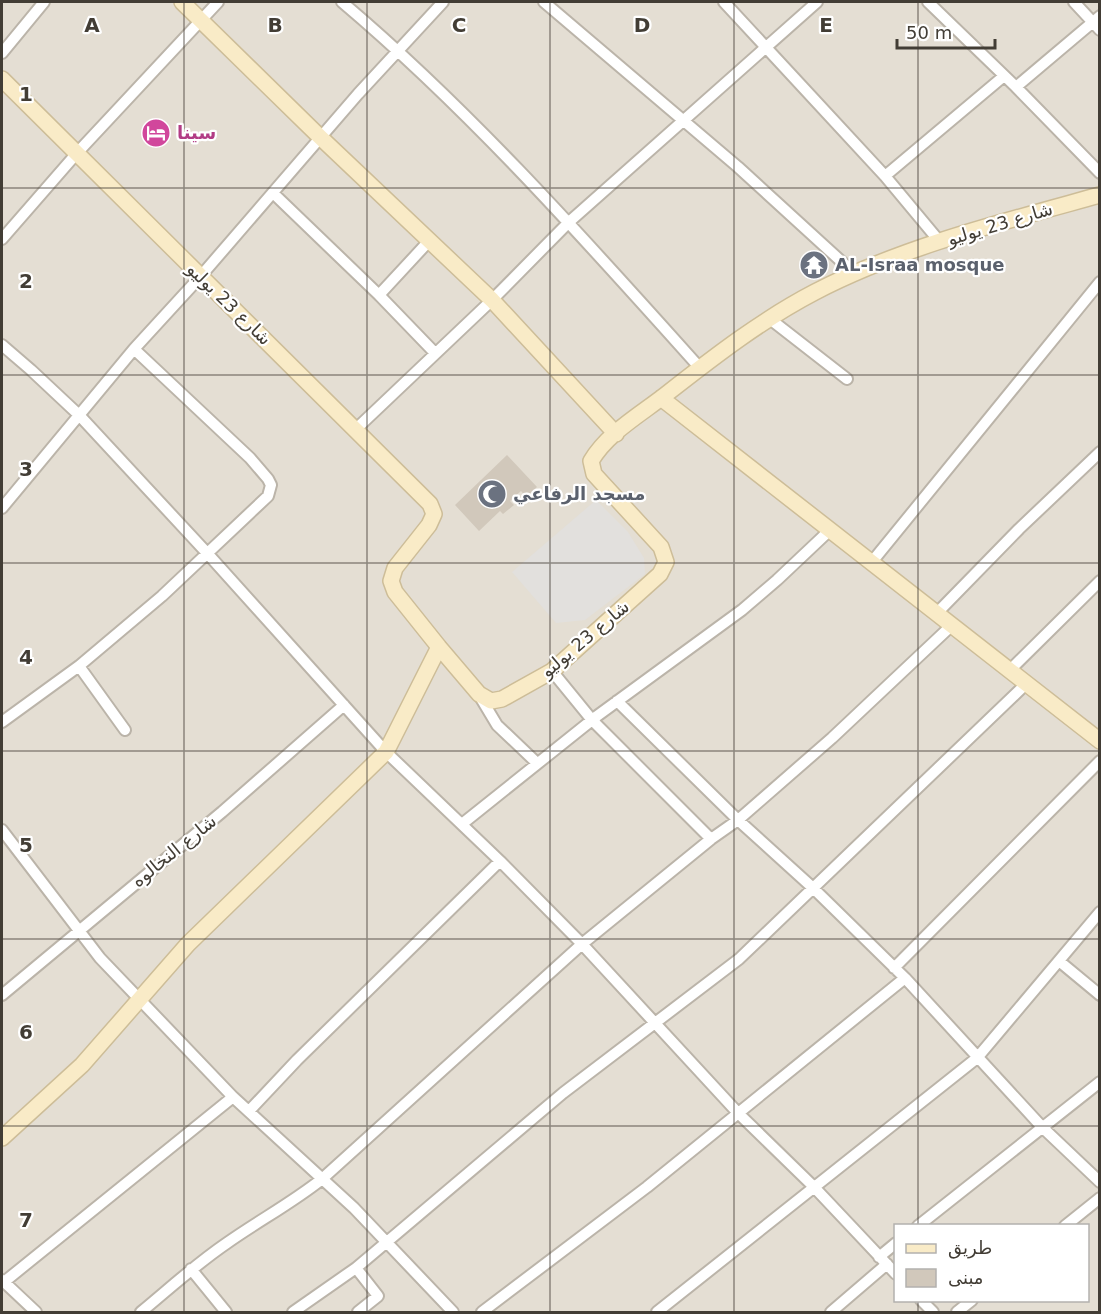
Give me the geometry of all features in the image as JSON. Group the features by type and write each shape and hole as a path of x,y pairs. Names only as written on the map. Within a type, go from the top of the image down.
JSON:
{"street":[{"path":"2,53 44,2"},
{"path":"182,2 492,300 615,434"},
{"path":"2,239 77,153 218,2"},
{"path":"342,2 399,50 569,222 700,368"},
{"path":"2,507 134,349 200,277 320,137 443,2"},
{"path":"544,2 683,119 854,273"},
{"path":"724,2 885,176 940,242"},
{"path":"355,430 492,300 569,222 817,2"},
{"path":"928,2 1016,87 1100,174"},
{"path":"1016,87 1097,23 1074,2"},
{"path":"885,176 1004,76"},
{"name":"شارع 23 يوليو","path":"2,79 430,504 434,514 429,525 395,568 391,581 395,592 439,646 479,694 490,701 502,699 552,671 660,574 666,562 661,547 594,474 591,461 598,449 615,434 700,368 770,319 813,293 854,273 940,242 1100,195"},
{"path":"273,193 379,295 435,353"},
{"path":"379,295 429,241"},
{"path":"871,563 1100,282"},
{"path":"770,319 847,379"},
{"path":"2,345 79,415 386,752 500,861 582,944 738,1113 814,1187 894,1272"},
{"path":"2,722 80,666 162,596 268,496 270,485 268,479 250,458 134,349"},
{"path":"661,398 951,626 1098,738"},
{"path":"936,614 1019,529 1100,452"},
{"path":"462,824 592,720 742,610 830,530"},
{"path":"1009,671 1100,581"},
{"path":"141,1312 191,1269 322,1179 582,944 711,839 738,820 832,738 951,626"},
{"path":"2,1138 82,1065 164,970 209,923 386,752 439,646"},
{"path":"80,666 125,730"},
{"path":"552,671 592,720 711,839"},
{"path":"293,1312 356,1268 563,1093 739,959 1026,684"},
{"path":"479,694 497,725 537,763"},
{"path":"617,701 738,820 813,888 905,978 1042,1127 1100,1182"},
{"name":"شارع النخالوه","path":"2,995 222,812 344,705"},
{"path":"894,968 1100,761"},
{"path":"2,830 100,958 233,1097 354,1208 453,1312"},
{"path":"249,1111 297,1060 500,861"},
{"path":"657,1312 977,1058 1100,912"},
{"path":"1059,961 1100,995"},
{"path":"483,1312 647,1187 905,978"},
{"path":"921,1224 1100,1082"},
{"path":"36,1312 3,1281 233,1097"},
{"path":"1068,1224 1100,1198"},
{"path":"831,1312 883,1261 894,1246"},
{"path":"356,1268 378,1296 358,1312"},
{"path":"191,1269 226,1312"},
{"path":"957,1312 970,1302"}],"shaded area":[{"path":"2,2 1099,2 1099,1312 2,1312"},
{"path":"596,500 628,532 644,558 645,574 585,620 556,623 512,572"}],"building":[{"name":"مسجد الرفاعي","path":"507,455 537,487 526,497 521,491 510,501 514,505 503,514 500,511 479,531 455,505"}],"place":[{"name":"سينا","path":"156,133"},
{"name":"AL-Israa mosque","path":"814,265"},
{"name":"مسجد الرفاعي","path":"492,494"}]}
